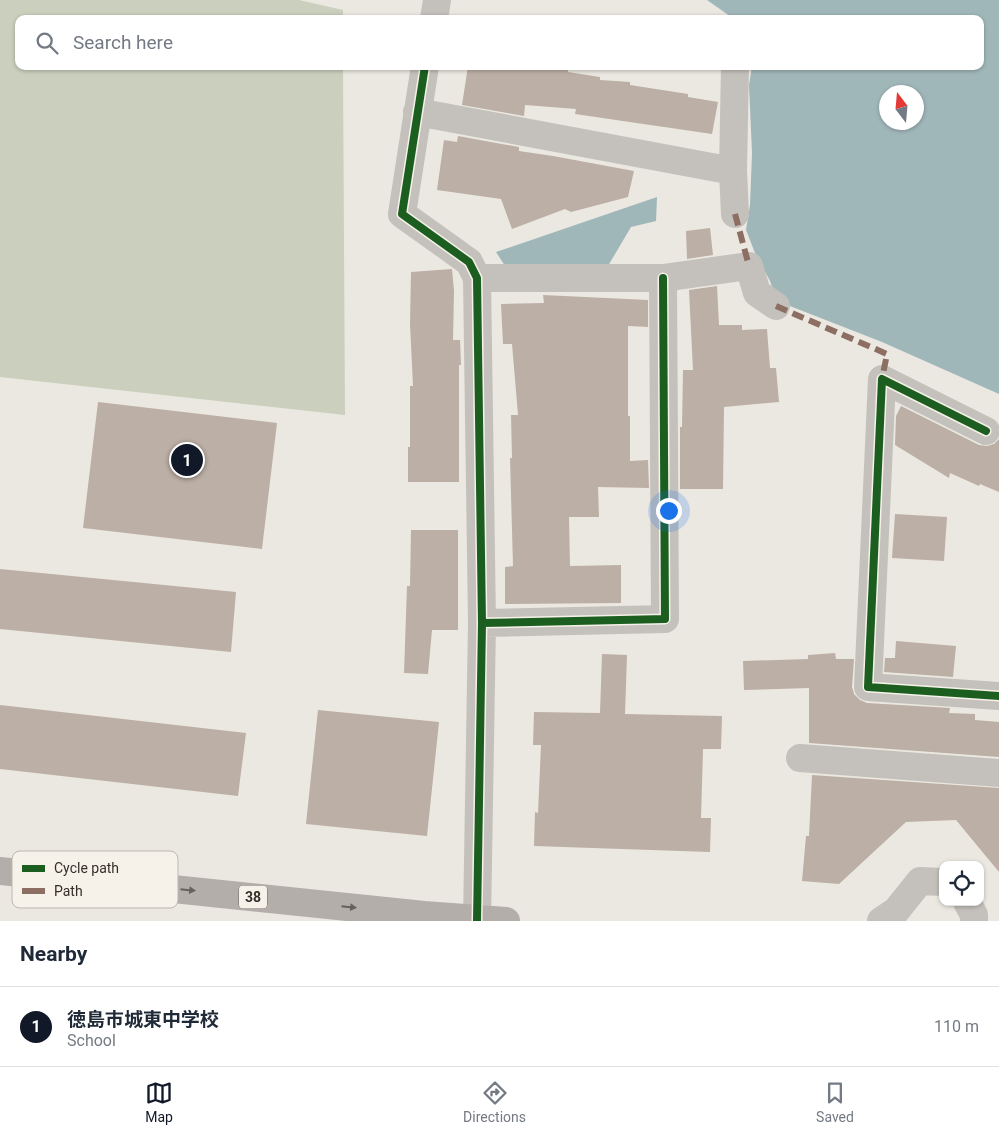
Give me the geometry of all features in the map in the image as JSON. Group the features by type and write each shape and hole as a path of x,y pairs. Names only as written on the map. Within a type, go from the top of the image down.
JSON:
{"main road":[{"name":"38","path":"178,889 478,920 506,921"}],"street":[{"path":"435,15 437,0"},
{"path":"424,70 416,112 402,214 469,262 477,278 482,623 478,920"},
{"path":"735,70 733,171 735,214"},
{"path":"416,112 733,171"},
{"path":"477,278 663,278 749,266 757,292 776,306"},
{"path":"482,623 665,618 663,278"},
{"path":"986,431 882,379 868,687 999,696"},
{"path":"800,758 999,773"},
{"path":"881,921 896,911 920,881 939,882"},
{"path":"969,906 974,915 974,921"}],"green space":[{"path":"0,0 299,0 343,10 343,15 15,15 15,70 343,70 345,415 0,377"}],"water":[{"path":"707,0 999,0 999,394 882,342 777,301 770,281 755,253 746,230 750,205 752,153 749,85 751,70 984,70 984,15 728,15"},
{"path":"657,197 656,221 631,227 608,266 509,272 496,252"}],"building":[{"path":"467,70 568,70 568,72 600,77 600,80 630,82 630,85 688,94 688,97 718,102 712,134 575,114 576,109 525,105 524,116 462,105"},
{"path":"458,136 519,147 519,151 634,171 628,197 571,212 565,209 512,229 501,199 437,190 444,140 457,142"},
{"path":"710,228 713,255 687,259 686,231"},
{"path":"452,269 454,291 453,340 460,340 461,365 459,365 459,482 408,482 410,386 413,386 410,324 411,272"},
{"path":"717,286 719,325 742,325 742,330 767,329 770,368 776,368 779,402 724,407 723,489 680,489 680,427 682,427 683,370 693,370 689,290"},
{"path":"543,295 648,300 648,327 628,326 628,416 630,416 630,461 648,460 649,488 598,487 599,517 569,517 570,566 621,565 621,603 505,604 505,567 513,566 510,458 512,458 511,415 518,415 512,344 503,344 501,304 544,303"},
{"path":"98,402 277,423 262,549 83,528"},
{"path":"901,406 979,445 987,446 994,444 999,439 999,492 980,484 979,486 950,473 949,478 895,445 896,416"},
{"path":"895,514 947,517 944,561 892,558"},
{"path":"411,530 458,530 458,630 432,630 428,674 404,673 407,586 410,586"},
{"path":"0,569 236,592 231,652 0,629"},
{"path":"896,641 956,646 953,677 884,672 885,658 895,658"},
{"path":"835,653 836,659 854,659 852,687 854,694 860,700 867,703 950,708 949,713 975,714 975,720 999,722 999,757 809,743 809,688 744,690 743,661 808,659 808,655"},
{"path":"602,654 627,655 625,714 722,716 721,749 703,749 701,818 711,818 710,852 534,846 535,812 538,813 541,745 533,745 534,712 600,713"},
{"path":"0,705 246,733 238,796 0,769"},
{"path":"318,710 439,722 427,836 306,824"},
{"path":"812,775 999,788 999,872 956,820 906,822 839,884 802,881 806,836 809,836"}],"marked path":[{"path":"735,214 749,266"},
{"path":"776,306 887,354 882,379"}],"cycle path":[{"path":"424,70 402,214 469,262 477,278 482,623 477,921"},
{"path":"482,623 665,619 663,278"},
{"path":"986,431 882,379 868,687 999,696"}],"place":[{"name":"徳島市城東中学校","path":"187,460"}]}
